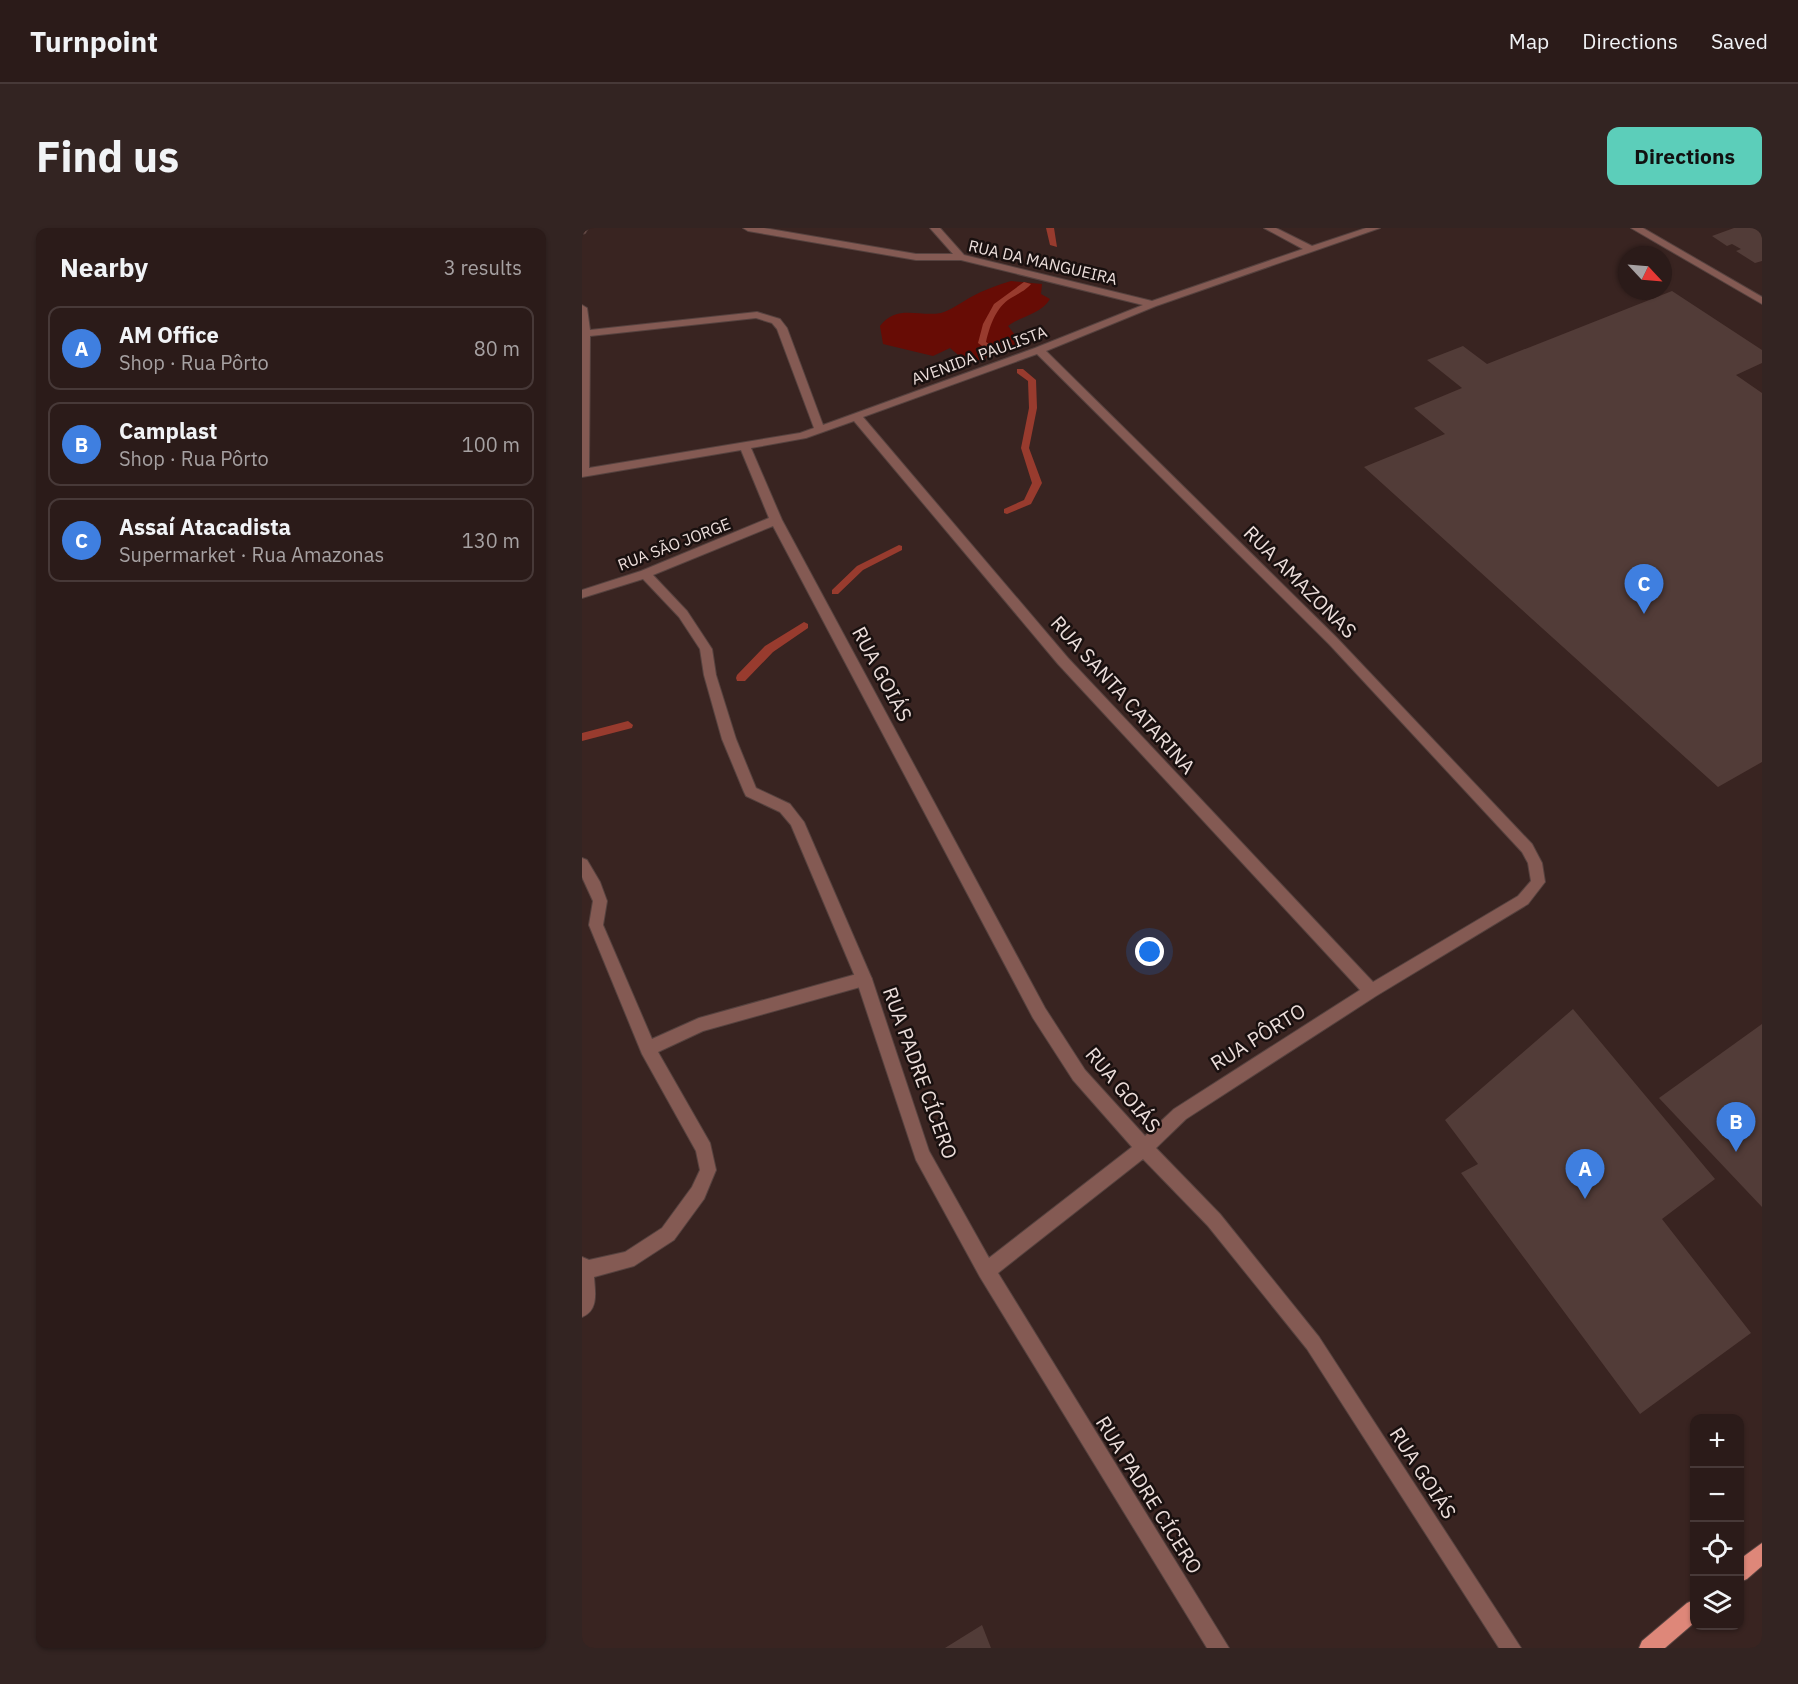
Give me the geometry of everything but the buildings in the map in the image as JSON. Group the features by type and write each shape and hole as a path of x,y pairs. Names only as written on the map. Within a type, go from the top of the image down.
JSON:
{"main road":[{"path":"1744,1569 1762,1553"},
{"path":"1649,1648 1690,1614"}],"street":[{"name":"RUA DA MANGUEIRA","path":"748,228 916,257 961,257 1153,304"},
{"path":"935,228 961,257"},
{"path":"1269,228 1310,249"},
{"name":"AVENIDA PAULISTA","path":"582,472 774,442 820,429 1039,350 1153,304 1375,228"},
{"path":"1636,228 1762,301"},
{"path":"582,308 585,334 582,472"},
{"path":"585,334 757,315 766,316 782,328 820,429"},
{"name":"RUA AMAZONAS","path":"1039,350 1333,642 1527,848"},
{"name":"RUA SANTA CATARINA","path":"857,417 1063,661 1371,991"},
{"name":"RUA GOIÁS","path":"745,446 776,520 1039,1013 1079,1076 1144,1148 1214,1220 1313,1343 1511,1648"},
{"name":"RUA SÃO JORGE","path":"582,594 645,574 776,520"},
{"name":"RUA PADRE CÍCERO","path":"645,574 683,614 706,650 710,675 729,739 752,792 785,808 797,822 864,979 922,1154 986,1271 1219,1648"},
{"name":"RUA PÔRTO","path":"986,1271 1144,1148 1188,1108 1371,991 1523,900 1538,882 1535,863 1527,848"},
{"path":"582,864 593,882 600,901 596,925 648,1050 704,1149 708,1170 698,1193 668,1234 628,1260 584,1268 586,1302 582,1308"},
{"path":"648,1050 699,1025 864,979"}],"shaded area":[{"path":"1011,281 1042,284 1041,294 1050,299 1041,308 1008,326 1022,344 969,364 950,348 933,356 883,344 880,326 893,315 941,313 981,292"}],"waterway":[{"path":"1050,228 1054,245"},
{"path":"995,351 982,343 990,317 1002,301 1027,284"},
{"path":"1007,511 1028,502 1037,483 1025,448 1033,408 1032,380 1020,371"},
{"path":"835,592 860,568 899,548"},
{"path":"741,678 769,649 804,626"},
{"path":"582,737 628,725"}],"place":[{"name":"Assaí Atacadista","path":"1644,614"},
{"name":"Camplast","path":"1736,1152"},
{"name":"AM Office","path":"1585,1199"}]}
